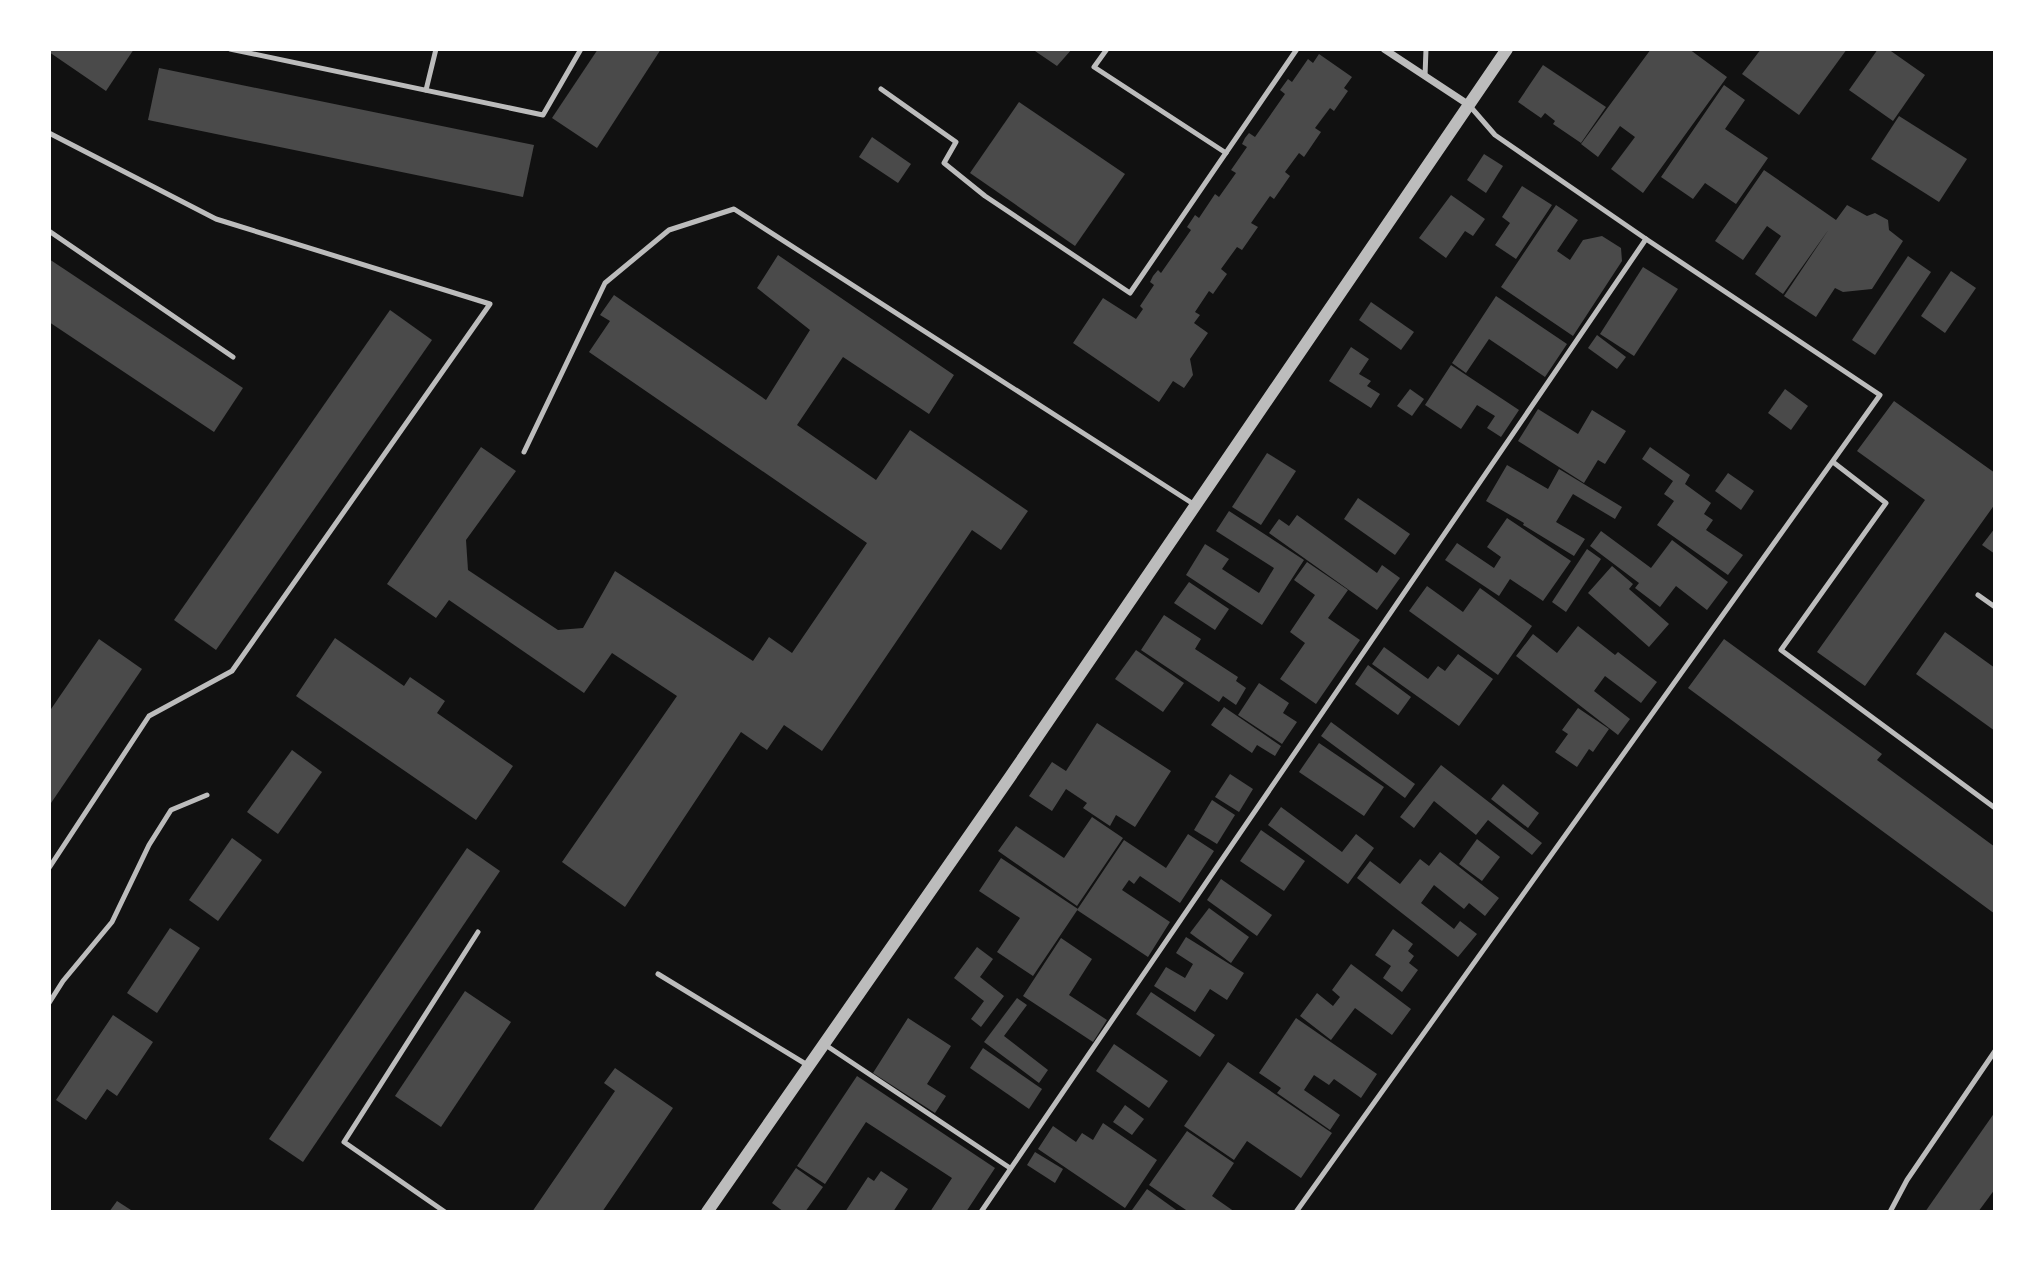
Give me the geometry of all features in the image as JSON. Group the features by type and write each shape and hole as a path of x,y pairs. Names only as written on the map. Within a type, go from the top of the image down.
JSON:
{"street":[{"path":"1384,49 1469,105"},
{"path":"707,1212 1010,777 1507,49"}],"lane":[{"path":"230,49 543,114 582,49"},
{"path":"426,90 436,49"},
{"path":"1107,49 1094,67 1226,153"},
{"path":"881,89 956,142 944,163 985,196 1130,293 1297,49"},
{"path":"1425,76 1426,49"},
{"path":"1296,1212 1880,395 1495,135 1469,105"},
{"path":"49,133 216,219 491,304 232,671 149,716 49,868"},
{"path":"524,452 605,283 669,230 734,209 1195,505"},
{"path":"49,231 233,357"},
{"path":"981,1212 1646,239"},
{"path":"1833,462 1886,503 1781,650 1995,808"},
{"path":"1978,595 1995,607"},
{"path":"49,1003 63,981 112,922 149,845 171,810 207,795"},
{"path":"444,1212 344,1142 478,932"},
{"path":"658,974 809,1066"},
{"path":"824,1044 1010,1168"},
{"path":"1889,1212 1907,1180 1995,1051"}],"building":[{"path":"49,49 134,49 106,91 49,52"},
{"path":"598,49 661,49 597,148 552,118"},
{"path":"1032,49 1072,49 1057,66"},
{"path":"1651,49 1689,49 1727,77 1643,193 1611,169 1635,137 1620,126 1598,157 1581,144"},
{"path":"1761,49 1847,49 1799,115 1742,74"},
{"path":"1878,49 1888,49 1925,75 1893,121 1849,90"},
{"path":"1319,54 1352,77 1344,88 1348,91 1334,111 1330,108 1315,128 1321,132 1304,157 1299,153 1285,172 1290,176 1274,199 1270,196 1251,223 1258,227 1242,250 1237,247 1221,269 1227,274 1213,294 1209,291 1195,312 1200,315 1194,323 1208,333 1190,359 1193,375 1184,388 1173,381 1159,402 1073,343 1103,298 1136,319 1143,309 1140,306 1154,285 1150,282 1153,276 1158,270 1161,273 1191,230 1187,227 1195,215 1199,218 1215,194 1219,197 1236,173 1231,170 1247,147 1242,144 1245,138 1249,133 1255,137 1285,94 1280,90 1288,79 1292,82 1308,59 1313,63"},
{"path":"1543,65 1606,107 1581,143 1553,124 1555,121 1545,113 1541,118 1518,102"},
{"path":"159,68 534,145 523,197 148,120"},
{"path":"1724,85 1745,100 1725,129 1768,158 1736,204 1705,183 1693,199 1661,177"},
{"path":"1019,102 1125,174 1075,246 970,173"},
{"path":"1899,116 1967,159 1939,202 1871,159"},
{"path":"872,137 911,164 898,183 859,157"},
{"path":"1484,154 1503,166 1486,193 1467,180"},
{"path":"1764,170 1836,220 1847,205 1867,216 1875,213 1888,220 1889,230 1903,241 1872,289 1843,292 1835,288 1816,317 1784,296 1829,229 1783,294 1755,274 1781,236 1767,226 1743,260 1715,241"},
{"path":"1522,186 1552,205 1516,259 1495,245 1510,223 1502,217"},
{"path":"1451,195 1485,219 1473,236 1465,231 1446,258 1419,238"},
{"path":"1556,205 1578,220 1557,251 1570,260 1583,240 1602,236 1621,248 1622,261 1573,336 1501,287"},
{"path":"778,255 954,375 929,414 843,357 797,425 876,480 910,430 1028,511 1001,550 972,530 822,751 784,725 767,750 741,732 625,907 562,862 677,696 612,653 584,693 449,600 436,618 387,584 481,447 516,471 466,540 468,570 558,630 583,628 615,571 753,661 769,637 792,653 867,543 589,352 610,321 600,315 614,295 766,400 810,330 757,288"},
{"path":"1908,256 1931,272 1875,355 1852,340"},
{"path":"49,259 243,388 214,432 49,322"},
{"path":"1643,267 1678,289 1634,356 1600,334"},
{"path":"1951,271 1976,288 1945,333 1921,316"},
{"path":"1496,296 1567,344 1545,377 1489,339 1466,373 1452,363"},
{"path":"1371,302 1414,332 1401,350 1359,320"},
{"path":"390,310 432,340 216,650 174,620"},
{"path":"1597,335 1626,357 1617,369 1588,348"},
{"path":"1351,347 1369,359 1359,374 1371,381 1367,386 1380,394 1371,408 1329,381"},
{"path":"1451,365 1519,410 1501,437 1487,428 1495,416 1477,405 1461,429 1425,405"},
{"path":"1410,389 1424,399 1412,416 1397,406"},
{"path":"1785,389 1808,406 1791,430 1768,413"},
{"path":"1894,401 1995,473 1995,504 1865,686 1817,652 1925,500 1857,451"},
{"path":"1538,409 1578,434 1592,410 1626,431 1605,464 1598,460 1584,483 1518,441"},
{"path":"1650,447 1690,475 1685,484 1711,503 1704,514 1713,520 1706,530 1743,555 1728,575 1657,525 1674,501 1664,494 1673,481 1642,459"},
{"path":"1267,453 1296,471 1261,525 1232,507"},
{"path":"1507,465 1548,489 1559,469 1622,507 1615,519 1573,494 1556,522 1585,539 1574,556 1486,501"},
{"path":"1728,473 1754,491 1741,510 1715,491"},
{"path":"1358,498 1410,534 1395,555 1344,519"},
{"path":"1229,511 1304,560 1262,625 1186,575 1205,544 1229,559 1222,569 1259,593 1274,568 1216,531"},
{"path":"1297,515 1377,573 1382,565 1400,578 1377,610 1269,533 1279,519 1289,526"},
{"path":"1507,518 1571,561 1543,601 1510,579 1499,596 1445,560 1457,543 1494,568 1501,557 1487,547"},
{"path":"1995,528 1995,554 1982,545"},
{"path":"1601,531 1651,568 1672,540 1728,582 1707,610 1676,586 1660,607 1635,588 1639,583 1590,546"},
{"path":"1587,549 1601,559 1566,612 1552,602"},
{"path":"1307,562 1348,590 1328,618 1360,640 1316,704 1280,679 1305,643 1290,632 1315,595 1294,580"},
{"path":"1612,566 1633,584 1629,589 1669,624 1649,647 1588,593"},
{"path":"1189,582 1229,609 1215,630 1174,603"},
{"path":"1427,586 1463,612 1480,588 1532,626 1498,675 1409,611"},
{"path":"1164,615 1201,639 1195,649 1238,677 1236,681 1246,688 1236,705 1223,696 1219,702 1141,650"},
{"path":"1578,626 1615,655 1618,652 1657,682 1641,703 1605,676 1594,691 1630,719 1618,735 1516,656 1533,634 1557,653"},
{"path":"1945,632 1995,668 1995,731 1916,674"},
{"path":"335,638 404,686 410,677 445,701 437,713 513,766 476,820 296,696"},
{"path":"99,639 142,669 49,806 49,712"},
{"path":"1724,639 1882,754 1877,760 1995,847 1995,914 1688,688"},
{"path":"1384,647 1428,679 1438,666 1445,671 1458,654 1493,679 1459,726 1372,664"},
{"path":"1136,650 1184,683 1163,712 1115,679"},
{"path":"1368,665 1411,697 1398,715 1355,684"},
{"path":"1259,683 1289,703 1283,713 1297,722 1282,744 1238,715"},
{"path":"1224,707 1281,746 1275,756 1257,745 1252,753 1211,725"},
{"path":"1578,708 1609,729 1593,752 1589,749 1577,767 1555,752 1568,734 1562,730"},
{"path":"1331,722 1415,784 1405,798 1321,736"},
{"path":"1097,723 1171,771 1135,827 1116,815 1110,826 1083,808 1087,803 1066,789 1052,811 1029,796 1052,762 1066,771"},
{"path":"1319,743 1384,787 1364,816 1299,772"},
{"path":"292,750 322,772 278,834 247,812"},
{"path":"1441,765 1542,843 1532,855 1488,820 1476,835 1434,801 1414,828 1400,817"},
{"path":"1230,774 1253,789 1239,812 1215,797"},
{"path":"1503,784 1539,813 1528,828 1491,799"},
{"path":"1212,800 1235,815 1217,844 1194,830"},
{"path":"1281,807 1342,852 1356,834 1374,848 1348,884 1268,825"},
{"path":"1092,817 1123,838 1077,906 998,851 1016,826 1064,858"},
{"path":"1261,830 1305,861 1284,891 1240,861"},
{"path":"1188,834 1214,851 1180,903 1140,876 1134,884 1129,880 1122,890 1170,922 1148,957 1077,910 1124,840 1166,868"},
{"path":"232,838 262,860 218,921 189,900"},
{"path":"1477,839 1500,857 1482,881 1459,864"},
{"path":"467,848 500,871 303,1162 269,1139"},
{"path":"1440,852 1499,898 1485,916 1469,903 1464,909 1434,885 1421,903 1454,929 1460,921 1477,934 1458,957 1357,878 1370,861 1400,884 1420,859 1429,866"},
{"path":"1001,858 1078,909 1033,976 997,952 1020,918 979,891"},
{"path":"1221,879 1272,915 1257,936 1207,900"},
{"path":"1209,908 1249,937 1231,963 1190,933"},
{"path":"170,928 200,948 157,1013 127,993"},
{"path":"1393,929 1413,944 1408,951 1414,956 1409,963 1418,970 1402,992 1383,978 1391,966 1375,955"},
{"path":"1186,937 1244,973 1227,1000 1210,989 1195,1012 1154,986 1166,967 1185,978 1193,964 1176,953"},
{"path":"1061,938 1092,959 1069,995 1107,1020 1093,1042 1023,996"},
{"path":"977,947 993,959 980,977 1004,996 981,1027 971,1019 984,1001 954,978"},
{"path":"1351,964 1411,1009 1392,1035 1355,1008 1331,1040 1300,1016 1317,993 1333,1006 1340,997 1332,990"},
{"path":"465,991 511,1022 441,1127 395,1096"},
{"path":"1151,992 1215,1035 1200,1057 1136,1014"},
{"path":"1017,998 1027,1005 1004,1036 1048,1070 1039,1083 984,1042"},
{"path":"113,1015 153,1042 117,1096 107,1089 86,1120 56,1100"},
{"path":"908,1018 951,1046 927,1084 946,1096 935,1113 873,1073"},
{"path":"1296,1018 1377,1074 1361,1098 1334,1079 1329,1085 1314,1075 1304,1090 1340,1115 1330,1130 1277,1093 1281,1088 1259,1073"},
{"path":"1114,1044 1168,1081 1149,1108 1096,1071"},
{"path":"983,1048 1042,1089 1029,1109 970,1068"},
{"path":"1228,1062 1332,1133 1301,1178 1247,1141 1234,1160 1184,1126"},
{"path":"615,1068 673,1108 602,1212 532,1212 615,1091 604,1083"},
{"path":"857,1076 995,1168 966,1212 930,1212 952,1178 866,1122 825,1184 797,1166"},
{"path":"1125,1105 1144,1119 1132,1135 1113,1122"},
{"path":"1995,1112 1995,1189 1978,1212 1925,1212"},
{"path":"1103,1123 1157,1160 1125,1208 1038,1149 1053,1126 1076,1142 1082,1133 1093,1140"},
{"path":"1187,1131 1234,1163 1212,1196 1235,1212 1189,1212 1149,1185"},
{"path":"1035,1152 1063,1169 1055,1183 1027,1165"},
{"path":"796,1168 823,1187 805,1212 784,1212 772,1203"},
{"path":"881,1171 908,1189 893,1212 845,1212 868,1177 874,1181"},
{"path":"1147,1189 1179,1212 1132,1210"},
{"path":"117,1201 134,1212 109,1212"}]}
